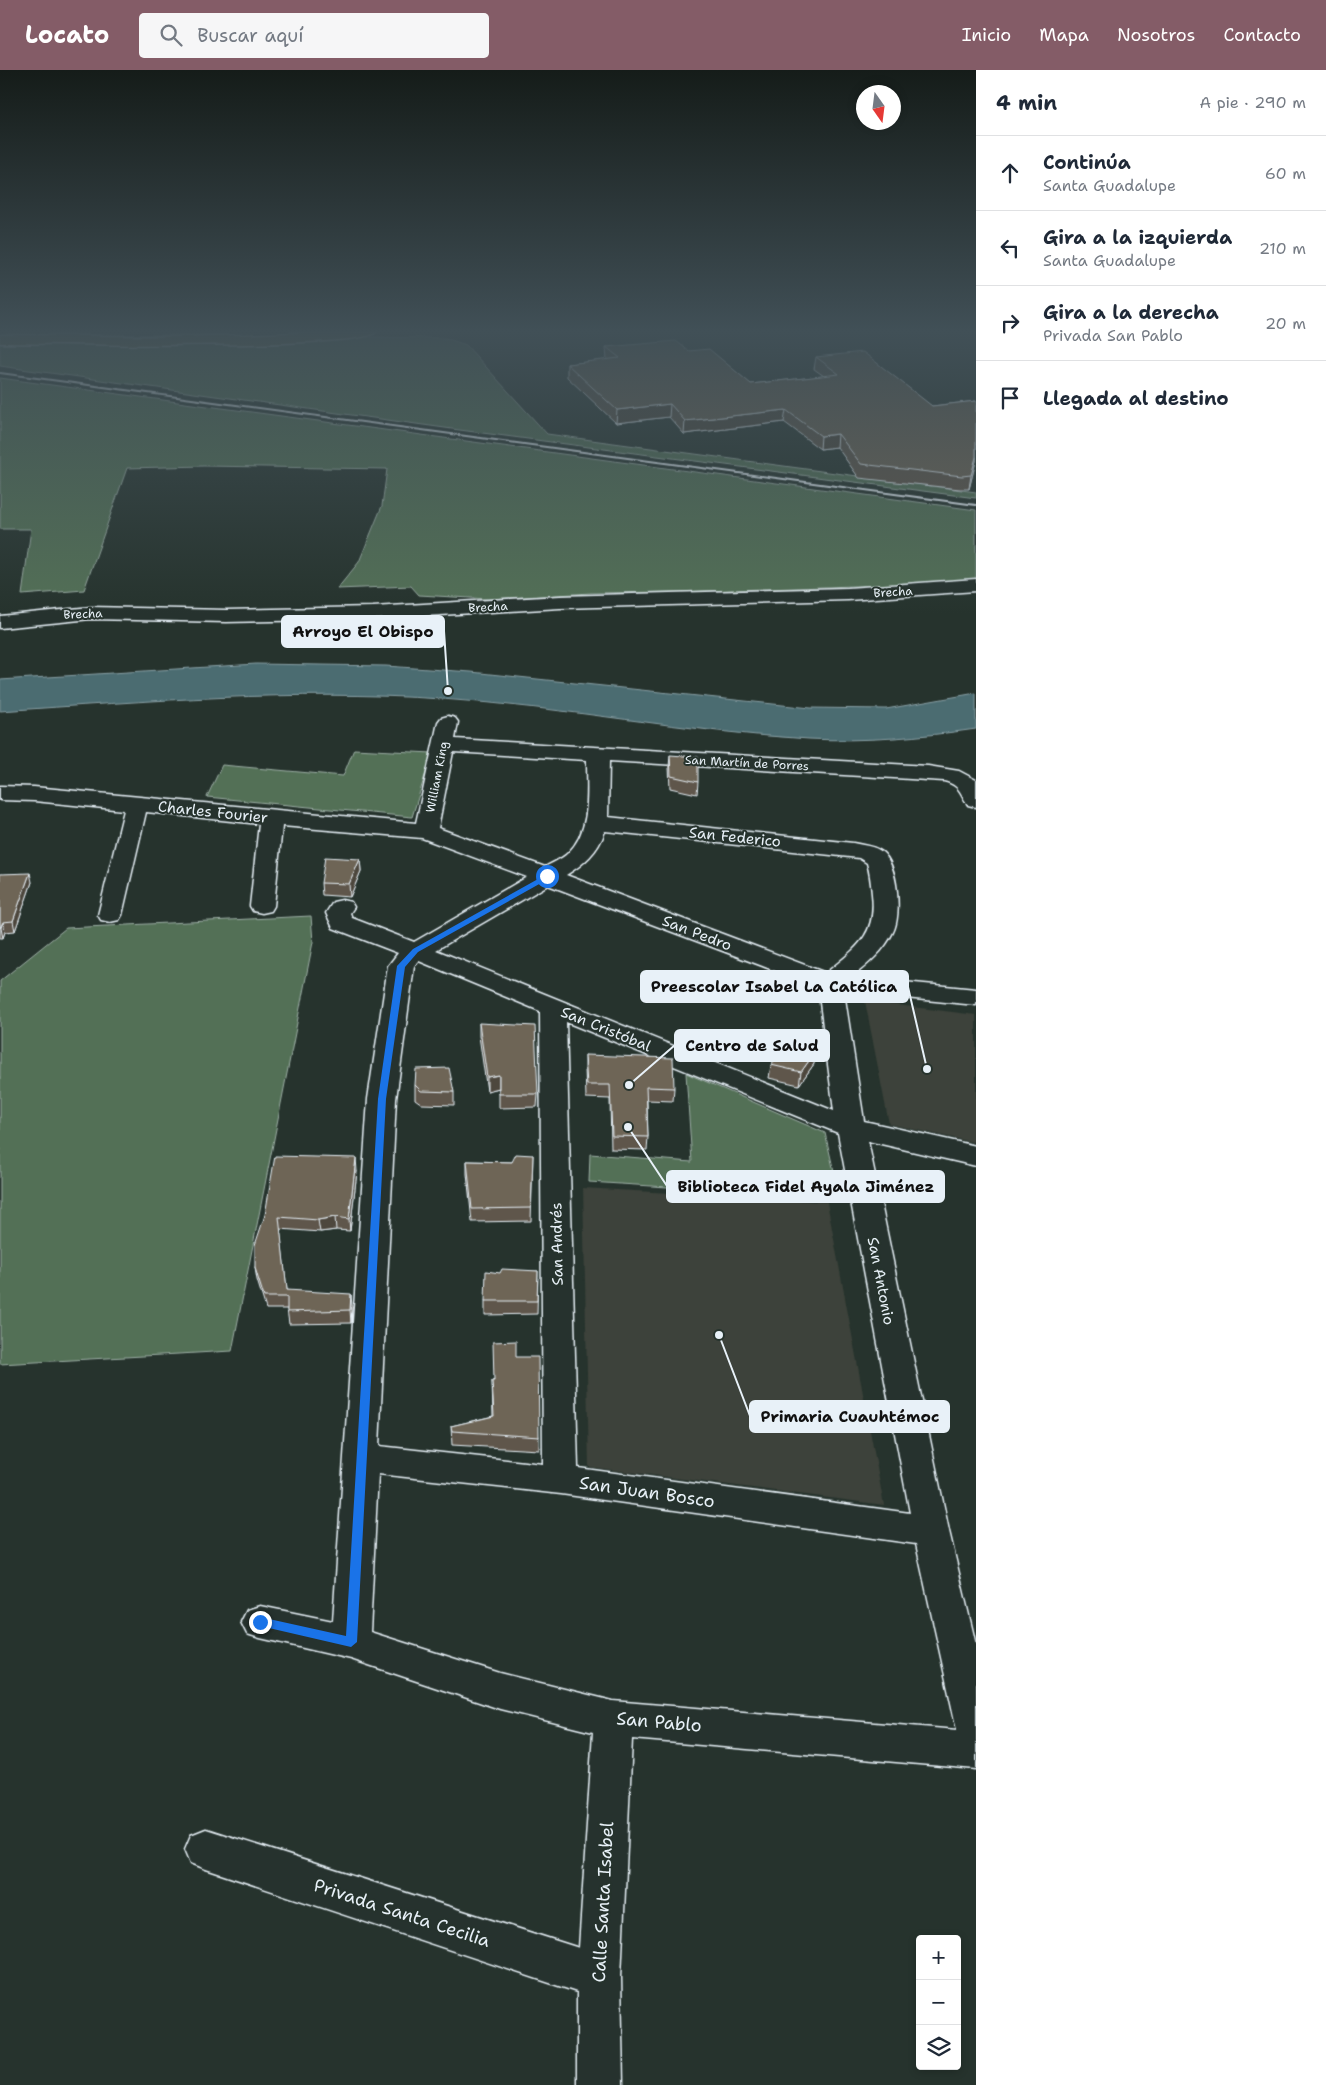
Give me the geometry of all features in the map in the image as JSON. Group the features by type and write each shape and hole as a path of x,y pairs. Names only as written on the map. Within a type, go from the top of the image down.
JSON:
{"street":[{"name":"Brecha","path":"0,622 91,613 226,616 373,613 560,602 848,594 976,585"},
{"name":"William King","path":"426,831 448,722"},
{"name":"San Martín de Porres","path":"444,745 928,773 960,779 968,783 974,791 976,800"},
{"path":"351,1642 382,1099 401,966 416,951 575,860 585,851 598,823 598,755"},
{"name":"Charles Fourier","path":"0,793 34,794 271,818 426,831"},
{"path":"110,915 137,804"},
{"path":"262,906 271,818"},
{"name":"San Federico","path":"598,823 854,850 873,854 880,864 886,908 884,925 873,944 830,983"},
{"name":"San Pedro","path":"426,831 830,983 976,997"},
{"name":"San Cristóbal","path":"342,907 338,913 342,923 416,951 851,1128 976,1156"},
{"name":"San Antonio","path":"830,983 851,1128 931,1531 976,1728"},
{"name":"San Andrés","path":"553,1008 561,1480"},
{"name":"San Juan Bosco","path":"363,1458 561,1480 931,1531"},
{"name":"San Pablo","path":"260,1622 351,1642 500,1691 612,1719 976,1750"},
{"name":"Calle Santa Isabel","path":"600,2085 599,1977 612,1719"},
{"name":"Privada Santa Cecilia","path":"206,1848 599,1977"}],"shaded area":[{"path":"865,1001 976,1015 976,1143 889,1124"},
{"path":"583,1188 827,1202 884,1505 589,1467"}],"green space":[{"path":"0,426 355,426 976,510 976,579 945,583 591,593 488,599 419,595 411,586 337,589 359,562 382,506 387,469 204,466 127,468 84,590 22,595 31,529 0,529"},
{"path":"431,426 540,426 547,434 976,492 976,498"},
{"path":"354,749 432,753 412,817 207,797 222,765 343,776"},
{"path":"311,916 313,942 232,1351 0,1364 0,981 66,928"},
{"path":"686,1073 825,1133 840,1198 589,1182 590,1154 692,1162"}],"water":[{"path":"256,664 386,666 471,672 811,708 886,709 976,693 976,729 893,738 809,739 717,731 488,703 387,696 331,695 221,698 0,711 0,680"}],"building":[{"path":"808,426 976,426 976,457 971,475 962,476 861,464 838,434 821,436"},
{"path":"670,755 698,757 698,782 671,776"},
{"path":"325,857 360,859 349,884 321,883"},
{"path":"30,873 13,921 3,922 0,928 0,874"},
{"path":"479,1023 535,1026 538,1094 499,1094 499,1075 487,1077"},
{"path":"790,1038 816,1051 801,1072 771,1065"},
{"path":"585,1055 673,1058 674,1088 646,1087 648,1137 612,1136 610,1085 587,1085"},
{"path":"449,1068 454,1092 421,1091 415,1085 416,1069"},
{"path":"516,1154 533,1155 531,1208 472,1209 467,1161 512,1162"},
{"path":"275,1156 356,1158 349,1219 335,1217 318,1220 279,1217 287,1290 351,1294 350,1310 287,1312 287,1297 264,1297 255,1268 255,1245 265,1215"},
{"path":"502,1269 538,1271 537,1301 485,1301 486,1271 500,1273"},
{"path":"516,1341 516,1357 538,1357 539,1437 452,1431 451,1426 494,1416 492,1381 494,1381 493,1342"}],"railway":[{"path":"392,426 976,505"}],"place":[{"name":"Arroyo El Obispo","path":"448,691"},
{"name":"Preescolar Isabel La Católica","path":"927,1069"},
{"name":"Centro de Salud","path":"629,1085"},
{"name":"Biblioteca Fidel Ayala Jiménez","path":"628,1127"},
{"name":"Primaria Cuauhtémoc","path":"719,1335"}],"route":[{"path":"260,1622 351,1642 382,1099 401,966 416,951 547,876"}]}
